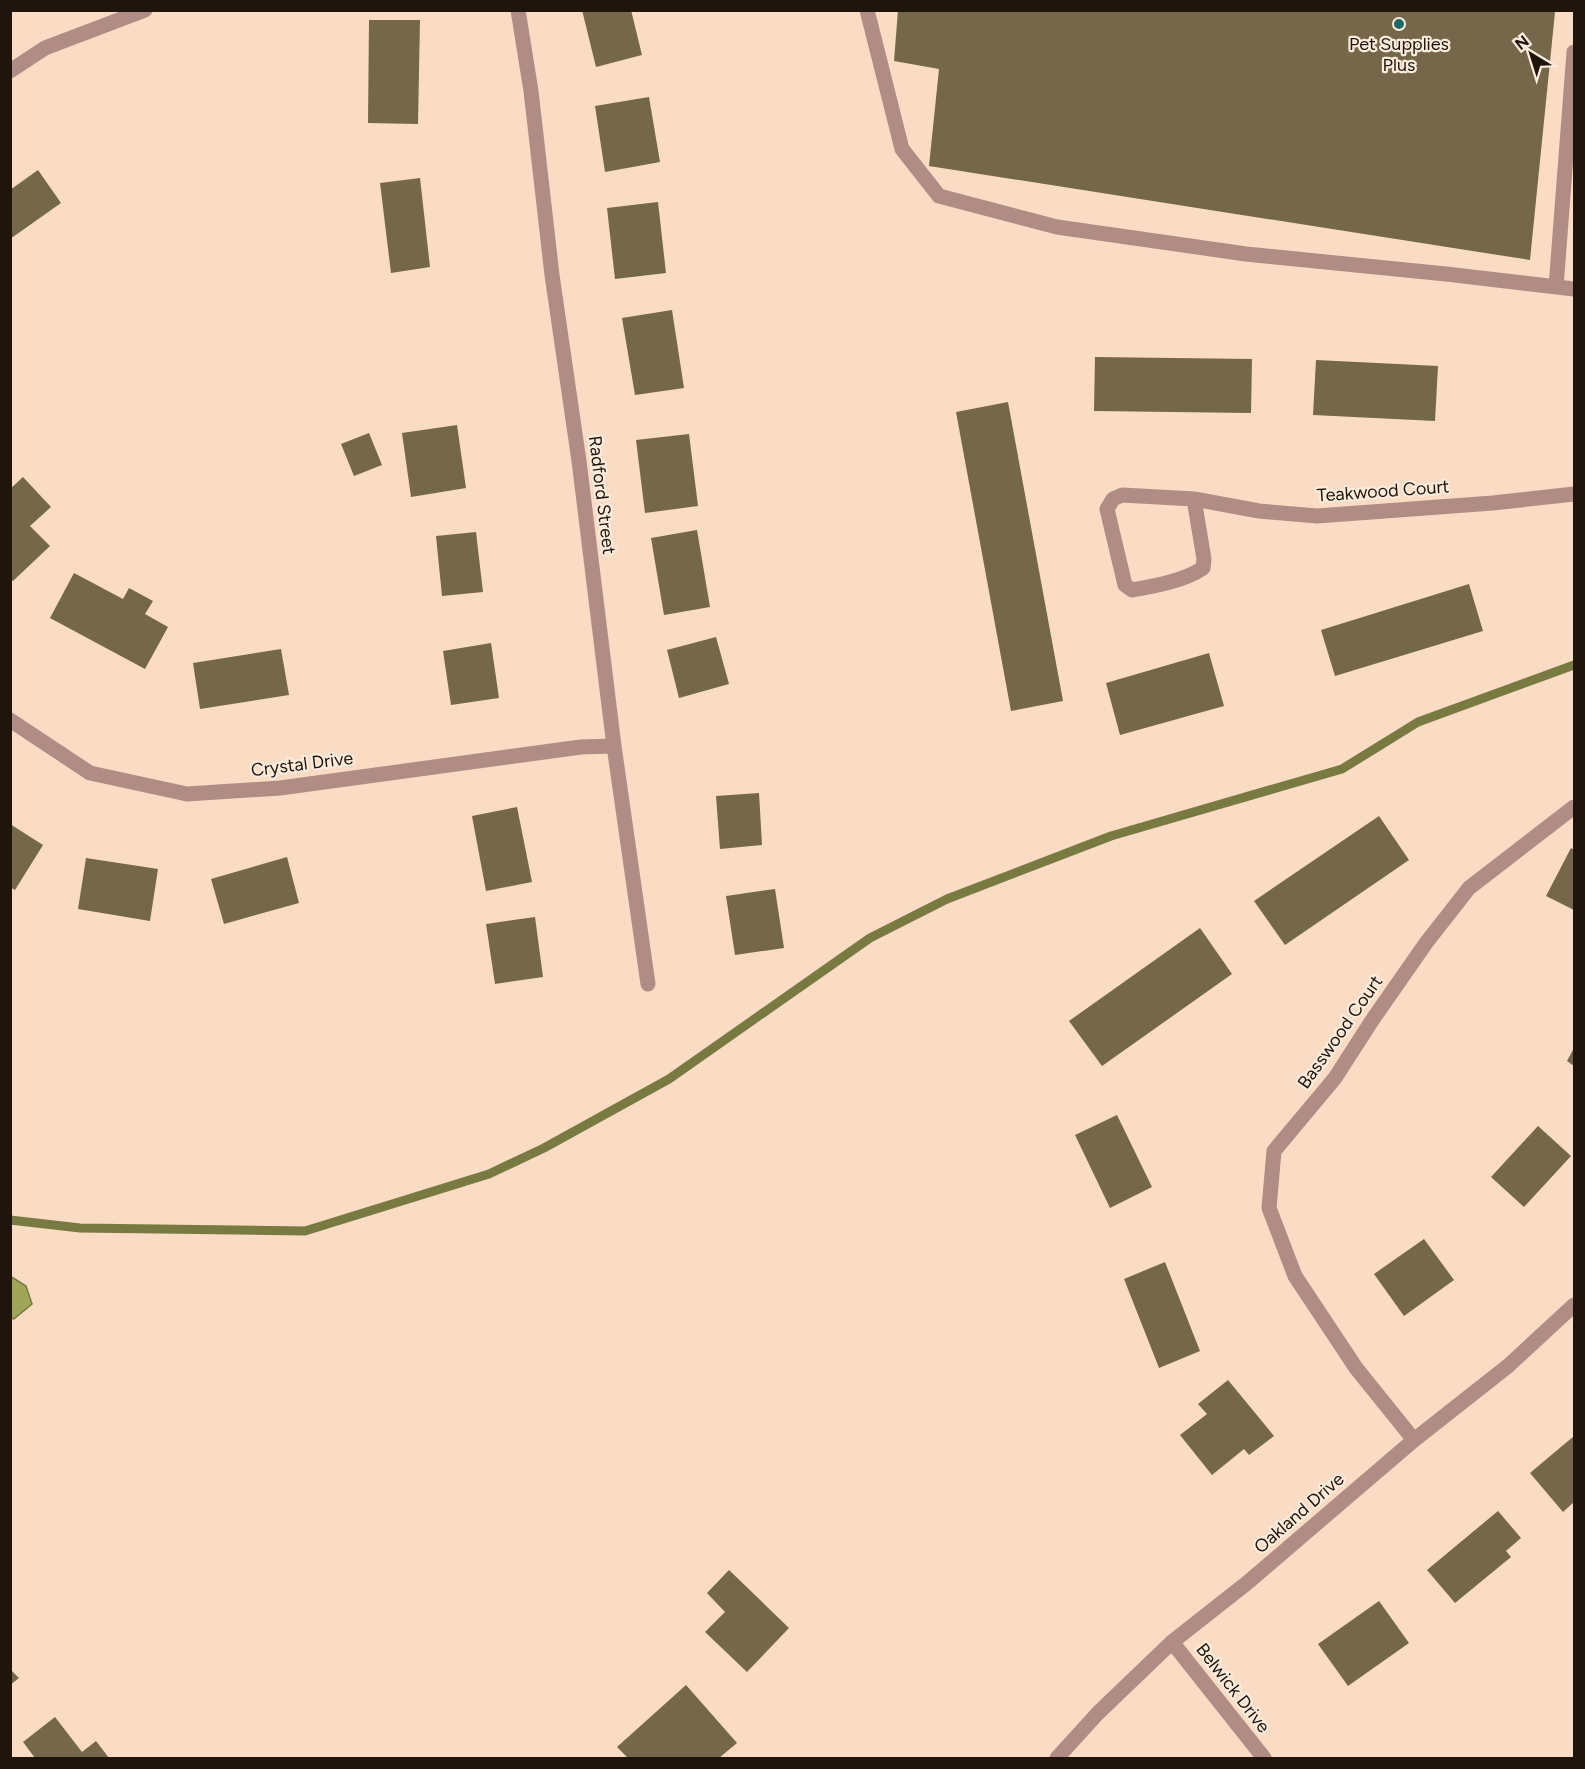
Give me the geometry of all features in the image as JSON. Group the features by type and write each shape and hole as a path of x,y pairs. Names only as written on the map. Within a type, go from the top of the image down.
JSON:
{"street":[{"path":"10,71 45,48 145,10"},
{"name":"Radford Street","path":"518,10 531,92 552,275 579,461 614,746 648,984"},
{"path":"867,10 902,149 939,196 1057,227 1234,253 1575,289"},
{"path":"1556,287 1575,52"},
{"name":"Teakwood Court","path":"1194,499 1204,559 1203,568 1193,575 1145,588 1132,590 1125,585 1107,509 1113,499 1122,495 1194,499 1259,511 1317,516 1493,503 1575,494"},
{"name":"Crystal Drive","path":"10,720 90,773 187,794 279,788 581,747 614,746"},
{"name":"Basswood Court","path":"1414,1440 1356,1368 1295,1276 1269,1208 1274,1151 1335,1078 1426,943 1469,888 1575,807"},
{"name":"Oakland Drive","path":"1057,1758 1098,1713 1172,1642 1247,1582 1414,1440 1508,1366 1575,1305"},
{"name":"Belwick Drive","path":"1172,1642 1264,1758"}],"shaded area":[{"path":"10,1276 26,1286 32,1304 14,1319 11,1318"}],"building":[{"path":"582,10 631,10 642,55 596,67"},
{"path":"898,10 1538,10 1555,12 1530,260 929,166 939,69 894,61"},
{"path":"369,20 420,20 418,124 368,123"},
{"path":"649,97 660,162 605,172 595,106"},
{"path":"38,170 61,203 10,239 10,190"},
{"path":"420,178 430,267 391,273 380,183"},
{"path":"658,202 666,273 615,279 607,208"},
{"path":"672,310 684,388 635,395 622,318"},
{"path":"1095,357 1252,359 1251,413 1094,411"},
{"path":"1316,360 1438,366 1435,421 1313,415"},
{"path":"1008,402 1063,701 1011,711 956,412"},
{"path":"457,425 466,488 411,497 402,433"},
{"path":"369,433 382,465 354,476 341,444"},
{"path":"689,434 698,506 645,513 636,440"},
{"path":"23,477 51,507 30,526 50,546 13,581 10,578 10,489"},
{"path":"697,530 710,607 664,615 651,538"},
{"path":"476,532 483,592 442,596 436,536"},
{"path":"74,573 123,599 129,588 153,601 145,614 168,627 145,669 50,618"},
{"path":"1469,584 1483,631 1335,676 1321,630"},
{"path":"716,637 729,684 679,698 667,650"},
{"path":"491,643 499,698 451,705 443,651"},
{"path":"281,649 289,695 200,709 193,663"},
{"path":"1209,653 1224,706 1120,735 1106,683"},
{"path":"759,793 762,845 720,849 716,796"},
{"path":"517,807 532,882 486,891 472,816"},
{"path":"1379,816 1409,860 1285,945 1254,901"},
{"path":"10,824 43,845 15,890 10,887"},
{"path":"1571,848 1574,850 1574,910 1546,896"},
{"path":"287,857 299,903 224,924 211,879"},
{"path":"86,858 158,869 150,921 78,909"},
{"path":"775,889 784,948 735,955 726,896"},
{"path":"535,917 543,977 495,984 486,924"},
{"path":"1200,928 1232,974 1102,1066 1069,1021"},
{"path":"1574,1048 1574,1066 1567,1061"},
{"path":"1117,1115 1152,1187 1110,1208 1075,1135"},
{"path":"1538,1126 1571,1156 1524,1207 1491,1177"},
{"path":"1424,1239 1454,1280 1404,1316 1374,1274"},
{"path":"1165,1262 1200,1351 1159,1368 1124,1279"},
{"path":"1228,1380 1274,1436 1249,1455 1244,1449 1212,1475 1180,1435 1207,1414 1198,1404"},
{"path":"1574,1436 1574,1502 1563,1512 1530,1473"},
{"path":"1498,1511 1521,1538 1506,1551 1511,1557 1455,1603 1427,1570"},
{"path":"729,1570 789,1628 747,1672 705,1632 725,1612 707,1593"},
{"path":"1379,1601 1409,1643 1348,1686 1318,1644"},
{"path":"10,1669 19,1678 10,1685"},
{"path":"686,1685 737,1743 719,1758 628,1758 617,1747"},
{"path":"55,1717 82,1752 96,1741 109,1758 35,1758 23,1742"}],"waterway":[{"path":"10,1220 80,1228 305,1231 489,1174 544,1148 669,1079 870,938 947,899 1111,836 1342,769 1418,722 1574,665"}],"place":[{"name":"Pet Supplies Plus","path":"1399,24"}]}
